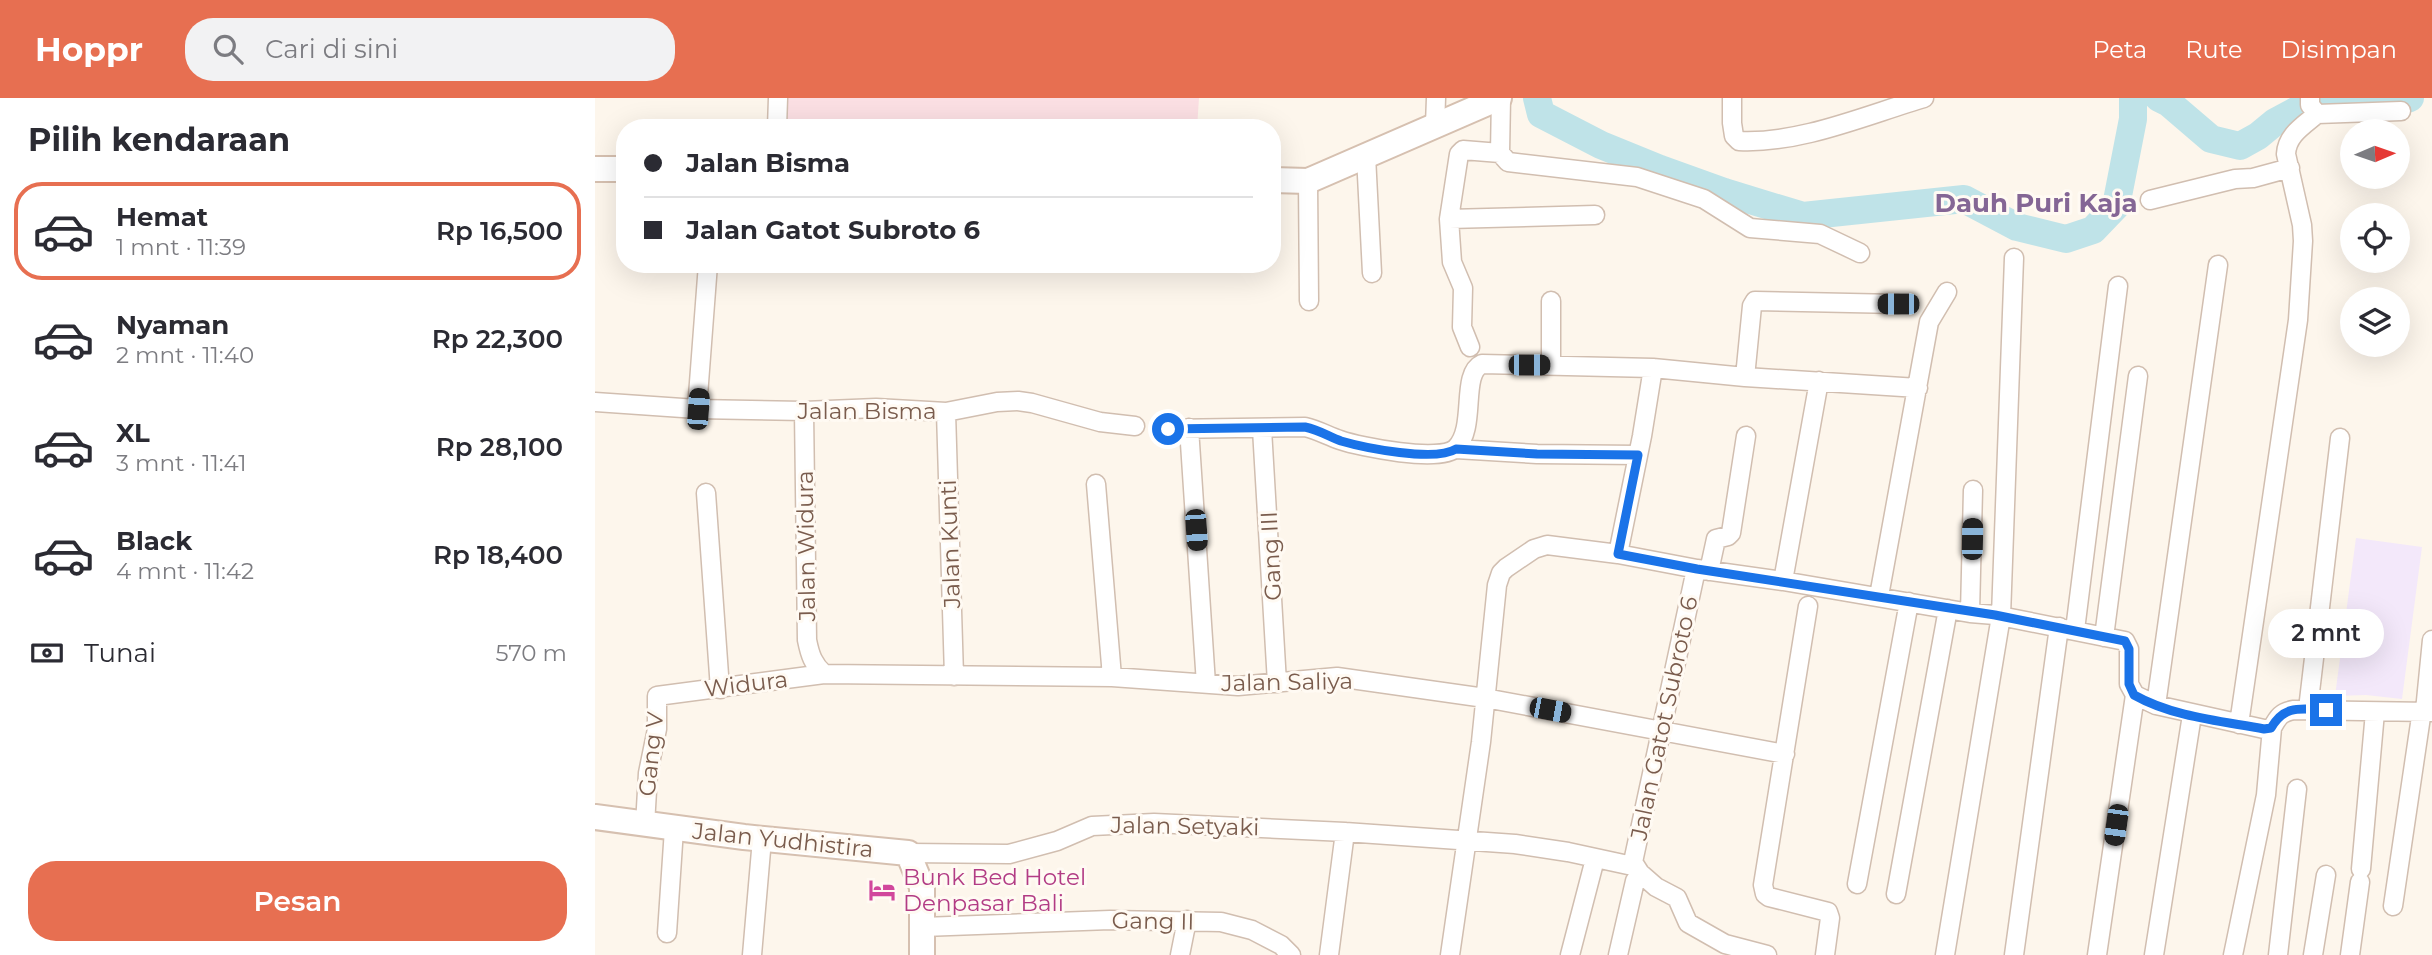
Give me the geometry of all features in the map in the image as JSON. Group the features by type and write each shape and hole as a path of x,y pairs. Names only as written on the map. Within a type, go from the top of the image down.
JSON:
{"street":[{"path":"777,119 778,98"},
{"path":"1435,125 1436,98"},
{"path":"1281,180 1308,181 1500,98 1500,153 1508,162 1653,181 1704,200 1750,228 1820,234 1860,253"},
{"path":"1732,98 1734,136 1739,141 1748,141 1791,137 1924,98"},
{"path":"2239,724 2298,320 2303,241 2286,154 2290,137 2313,106 2401,111"},
{"path":"1470,347 1462,327 1462,288 1452,262 1450,219 1461,151 1500,153"},
{"path":"1366,156 1372,273"},
{"path":"2150,200 2290,168"},
{"path":"595,169 616,169"},
{"path":"1308,181 1309,301"},
{"path":"1450,219 1595,215"},
{"path":"1945,955 2001,616 2014,258"},
{"path":"2156,705 2218,265"},
{"path":"698,409 707,273"},
{"path":"2014,955 2067,629 2118,286"},
{"path":"1879,596 1929,322 1947,292"},
{"path":"1551,301 1551,365"},
{"path":"1745,377 1752,306 1755,301 1898,304"},
{"path":"1168,429 1305,427 1319,430 1342,441 1429,456 1448,454 1456,449 1464,438 1472,375 1475,367 1482,364 1653,368 1918,388"},
{"path":"1618,554 1653,368"},
{"path":"2104,637 2139,376"},
{"path":"1783,581 1819,381"},
{"name":"Jalan Bisma","path":"595,402 698,409 804,411 876,408 946,412 997,402 1018,401 1100,422 1135,426"},
{"name":"Jalan Widura","path":"804,411 807,640 815,666 824,674"},
{"name":"Jalan Kunti","path":"946,412 954,676"},
{"path":"1189,428 1206,684"},
{"name":"Gang III","path":"1262,429 1277,683"},
{"path":"1702,572 1716,539 1731,533 1746,436"},
{"path":"2308,709 2340,438"},
{"path":"1456,449 1537,454 1638,455"},
{"path":"1096,484 1112,677"},
{"path":"1970,613 1973,490"},
{"path":"706,493 720,689"},
{"name":"Jalan Gatot Subroto 6","path":"1485,698 1497,585 1501,573 1529,552 1547,545 1618,554 1702,572 1783,581 2001,616 2127,642 2129,684 2134,695"},
{"name":"Jalan Gatot Subroto 6","path":"1618,955 1635,881 1661,731 1702,572"},
{"path":"1857,884 1909,602"},
{"path":"1808,606 1763,880 1764,891 1769,897 1828,913 1830,918 1825,955"},
{"path":"1896,894 1948,609"},
{"path":"2393,906 2426,711 2432,640"},
{"name":"Jalan Saliya","path":"824,674 1112,677 1238,686 1337,677 1485,698 1785,754"},
{"name":"Widura","path":"668,693 720,689 824,674"},
{"name":"Gang V","path":"645,825 648,773 657,729 656,698 659,694 668,693"},
{"path":"2097,955 2134,695 2156,705 2192,715 2264,729 2271,728"},
{"path":"1450,955 1485,698"},
{"path":"2233,955 2266,795 2271,728 2278,716 2284,711 2308,709 2426,711"},
{"path":"2350,955 2361,876 2375,712"},
{"path":"2154,955 2192,715"},
{"path":"2278,955 2297,789"},
{"name":"Jalan Yudhistira","path":"595,817 674,829 908,853"},
{"name":"Jalan Setyaki","path":"908,853 1009,854 1057,841 1092,826 1129,822 1345,832 1515,844 1637,867"},
{"path":"667,933 674,829"},
{"path":"1329,955 1345,832"},
{"path":"752,955 762,839"},
{"path":"908,853 921,882 922,955"},
{"path":"1570,955 1595,859"},
{"path":"1637,867 1656,887 1677,898 1688,923 1724,949 1767,955"},
{"path":"2313,955 2326,874"},
{"path":"1180,955 1187,920"},
{"name":"Gang II","path":"923,927 1055,921 1221,922 1252,930 1281,945 1291,955"}],"shaded area":[{"path":"787,98 1199,98 1198,119 787,119"},
{"path":"2356,538 2422,547 2402,699 2366,695 2335,696"}],"waterway":[{"path":"1537,98 1541,114 1601,145 1724,192 1803,216 1964,199 2017,227 2066,239 2093,230 2116,206 2133,119 2133,99 2136,98"},
{"path":"2159,98 2169,103 2211,139 2240,146 2305,106"},
{"path":"2320,102 2393,102 2410,98"}],"place":[{"name":"Bunk Bed Hotel Denpasar Bali","path":"882,890"}],"district":[{"name":"Dauh Puri Kaja","path":"2036,203"}],"route":[{"path":"1168,429 1305,427 1319,430 1342,441 1429,456 1448,454 1456,449 1537,454 1638,455 1618,554 1697,569 1995,615 2125,641 2129,649 2129,684 2134,695 2156,705 2192,715 2264,729 2271,728 2284,711 2326,710"}]}
